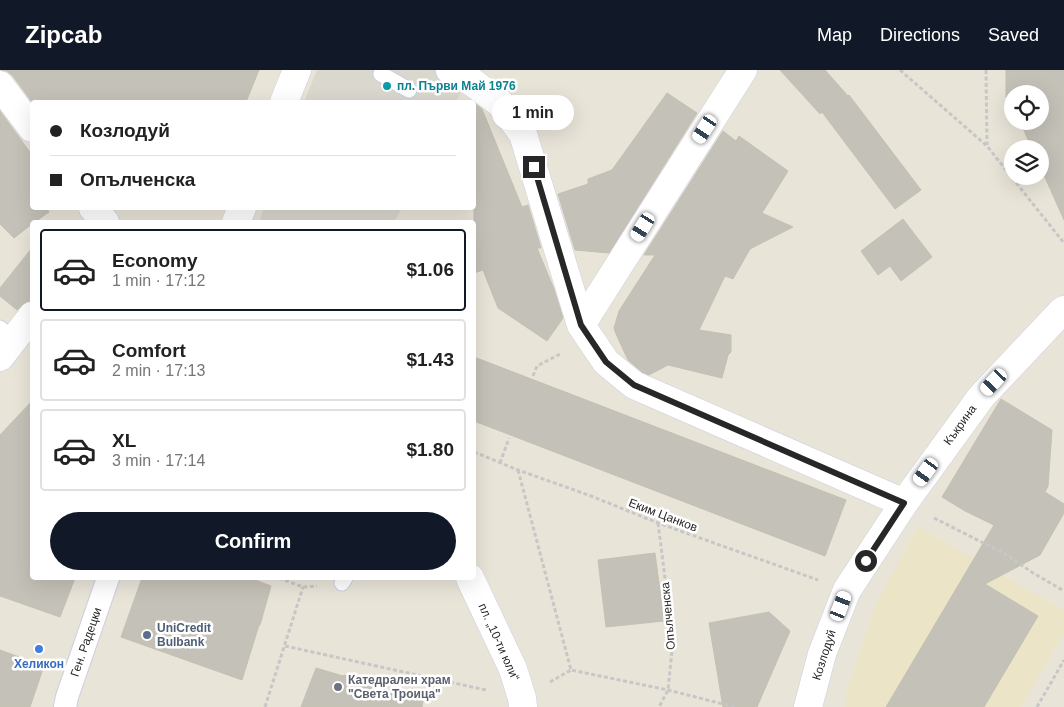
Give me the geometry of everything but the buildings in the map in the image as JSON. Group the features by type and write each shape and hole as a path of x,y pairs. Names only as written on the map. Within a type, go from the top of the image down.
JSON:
{"street":[{"path":"285,100 297,70"},
{"path":"450,70 468,79 500,103 523,134 585,332 606,362 634,385 904,503"},
{"path":"585,332 743,70"},
{"path":"0,86 30,125"},
{"path":"95,210 102,220"},
{"name":"Къкрина","path":"904,503 980,397 1064,310"},
{"path":"4,342 30,318"},
{"name":"Козлодуй","path":"808,707 822,654 847,590 904,503"},
{"name":"Ген. Радецки","path":"65,707 107,580"},
{"name":"пл. „10-ти юли“","path":"471,580 513,670 523,703"}],"lane":[{"path":"381,74 404,81"}],"path":[{"path":"900,70 987,146 1064,244"},
{"path":"986,70 987,146"},
{"path":"533,376 537,366 585,332"},
{"path":"500,463 509,438"},
{"name":"Еким Цанков","path":"476,453 658,523 847,590"},
{"path":"518,470 571,670 668,690 735,707"},
{"path":"904,503 1007,555 1033,574 1064,591"},
{"name":"Опълченска","path":"658,523 673,641 668,690 659,707"},
{"path":"264,707 304,587 285,580"},
{"path":"285,646 523,703"},
{"path":"1037,707 1064,660"}],"shaded area":[{"name":"пл. Първи Май 1976","path":"317,70 472,70 457,100 305,100"},
{"path":"263,210 401,210 395,220 260,220"},
{"path":"918,527 1064,610 1064,633 1021,707 846,707 845,697 874,608"}],"place":[{"name":"пл. Първи Май 1976","path":"387,86"},
{"name":"UniCredit Bulbank","path":"147,635"},
{"name":"Хеликон","path":"39,649"},
{"name":"Катедрален храм \"Света Троица\"","path":"338,687"}],"route":[{"path":"534,167 581,325 606,362 634,385 904,503 866,561"}]}
